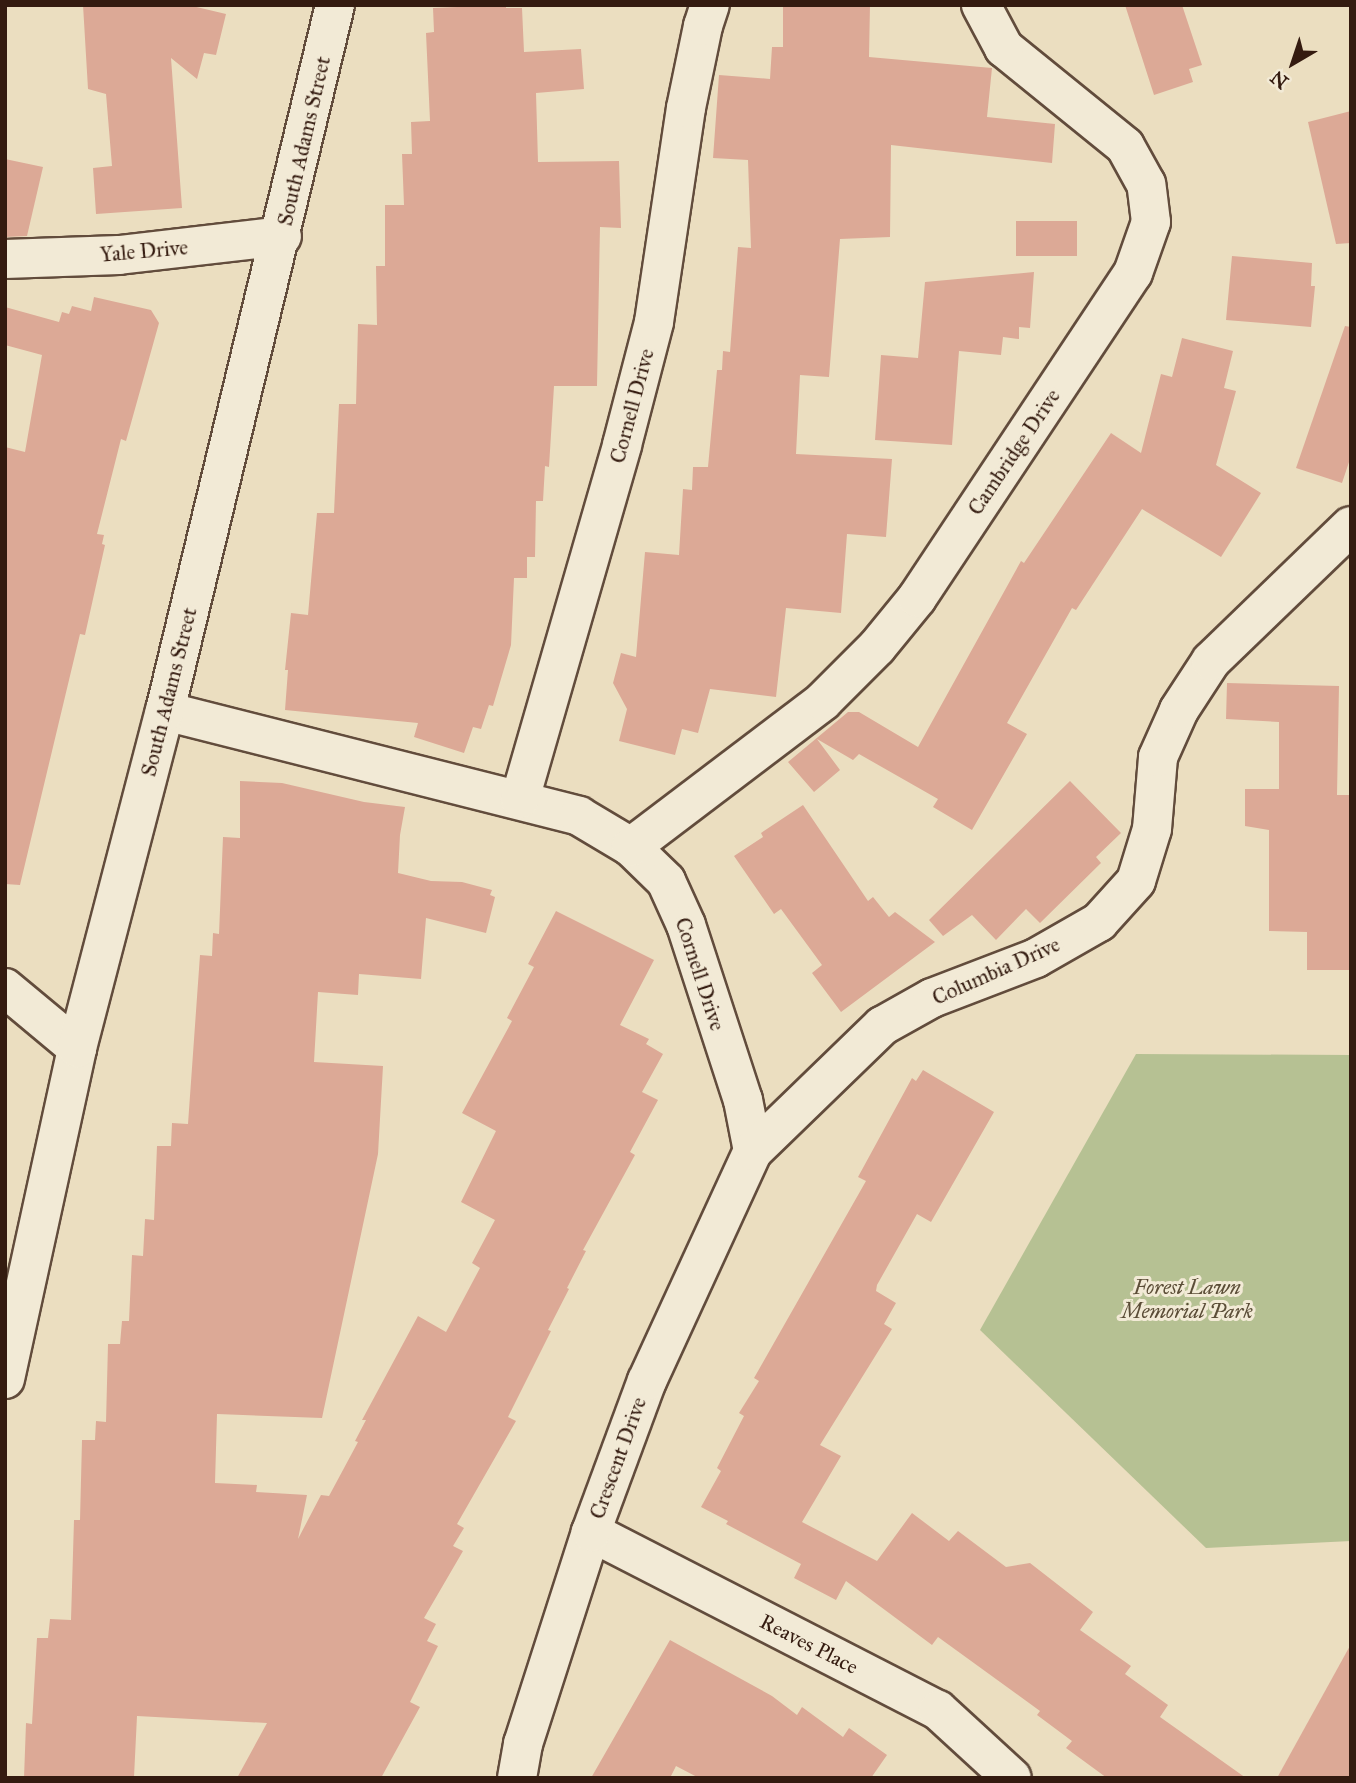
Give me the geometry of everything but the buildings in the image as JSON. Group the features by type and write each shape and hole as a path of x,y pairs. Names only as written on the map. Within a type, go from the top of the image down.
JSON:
{"street":[{"name":"South Adams Street","path":"5,1379 77,1048 165,711 282,236 335,5"},
{"name":"Cornell Drive","path":"520,799 622,445 654,322 686,108 710,5"},
{"name":"Cambridge Drive","path":"631,847 823,701 877,647 917,597 1133,273 1151,222 1146,184 1125,146 1004,48 981,5"},
{"name":"Yale Drive","path":"5,259 119,256 282,236"},
{"name":"Columbia Drive","path":"754,1151 882,1026 932,998 1036,958 1099,922 1136,881 1152,829 1158,758 1179,710 1211,661 1351,526"},
{"name":"Cornell Drive","path":"165,711 579,816 631,847 666,881 686,925 743,1100 754,1151"},
{"path":"5,988 77,1048"},
{"name":"Crescent Drive","path":"517,1778 523,1744 591,1532 647,1381 754,1151"},
{"name":"Reaves Place","path":"591,1532 938,1710 1012,1778"}],"green space":[{"name":"Forest Lawn Memorial Park","path":"1136,1054 1351,1055 1351,1541 1206,1548 980,1330"}]}
